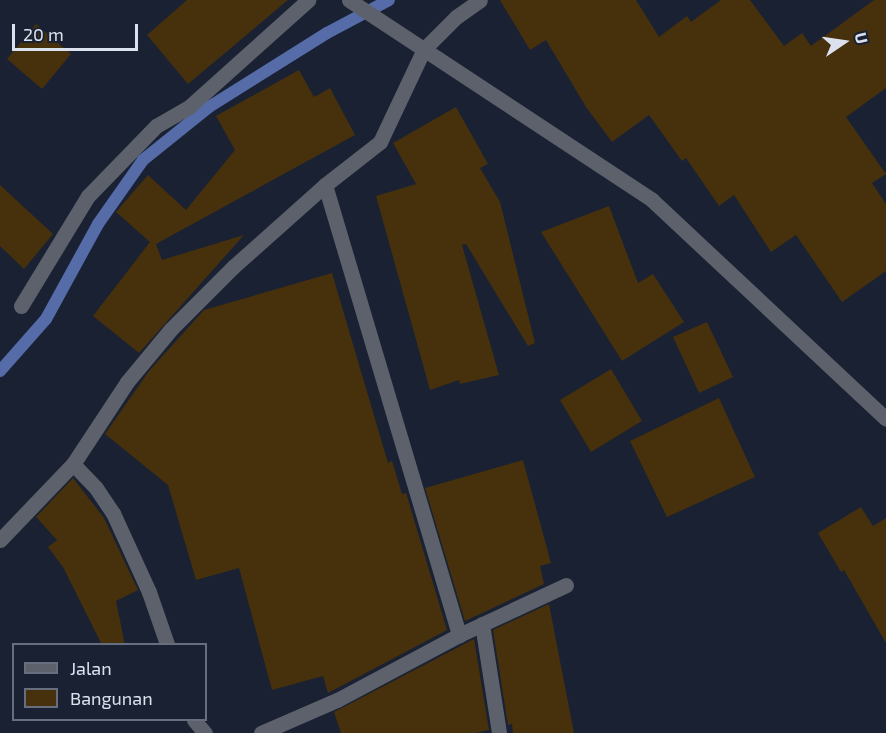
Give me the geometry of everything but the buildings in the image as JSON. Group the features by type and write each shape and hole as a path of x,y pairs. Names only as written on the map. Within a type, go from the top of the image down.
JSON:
{"street":[{"path":"21,306 88,196 156,126 190,106 308,0"},
{"path":"349,0 652,200 886,419"},
{"path":"0,540 73,464 127,381 171,329 233,267 380,141 424,49 456,17 480,0"},
{"path":"326,185 459,635"},
{"path":"73,464 96,488 113,513 148,592 166,643"},
{"path":"261,733 337,700 459,635 566,585"},
{"path":"482,624 499,733"},
{"path":"195,721 205,733"}],"waterway":[{"path":"0,371 46,319 98,224 143,160 209,107 327,33 389,0"}]}
